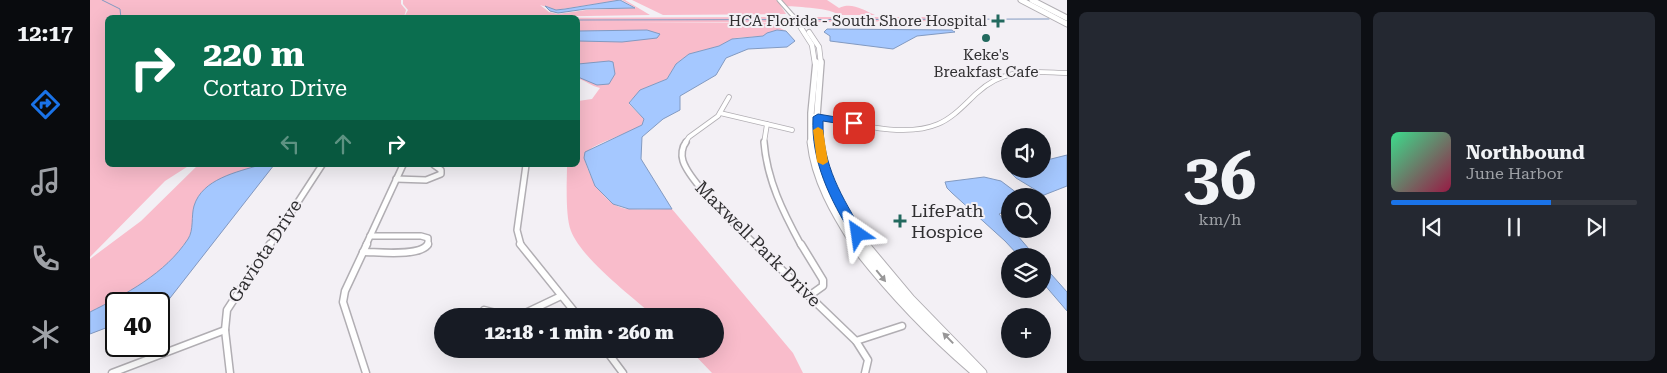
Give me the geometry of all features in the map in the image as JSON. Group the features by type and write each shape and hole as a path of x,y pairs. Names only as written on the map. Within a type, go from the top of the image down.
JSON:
{"main road":[{"path":"1021,0 1067,24"},
{"path":"1032,0 1067,18"}],"street":[{"path":"779,0 797,20 814,47 815,117 824,167 831,186 849,220 872,253 908,296 982,373"},
{"path":"815,117 897,129 930,126 938,124 988,84 1001,76 1026,73 1067,73"},
{"name":"Maxwell Park Drive","path":"729,97 720,113 689,137 683,146 682,159 688,171 728,218 856,341 868,360 866,369 871,373"},
{"path":"720,113 792,130"},
{"path":"815,117 810,133 816,166 830,200 848,234 906,306 948,350 977,373"},
{"path":"767,124 764,143 767,165 775,194 800,245 823,280 823,286 810,296"},
{"name":"Gaviota Drive","path":"230,373 225,330 227,310 321,167"},
{"path":"366,373 342,302 345,291 402,167"},
{"path":"396,179 431,180 440,174 440,170 436,167"},
{"path":"526,167 517,230 520,244 571,308"},
{"path":"363,252 417,252 426,248 430,242 428,238 421,236 370,236"},
{"path":"536,308 561,296"},
{"path":"856,341 902,326"},
{"path":"112,373 225,330"},
{"path":"612,358 623,373"}],"shaded area":[{"path":"90,0 401,0 401,4 406,10 405,15 105,15 105,167 187,167 165,181 90,257"},
{"path":"403,0 620,0 556,10 540,5 549,12 558,14 586,10 636,8 622,0 625,0 650,15 405,15 408,10 403,4"},
{"path":"632,0 777,0 786,14 663,15"},
{"path":"781,0 827,0 839,8 853,6 875,15 839,15 822,9 786,6"},
{"path":"792,17 796,22 619,23 770,23 786,31 777,30 763,36 735,38 719,46 689,54 676,64 667,79 640,90 630,101 629,104 644,119 642,125 593,147 584,156 589,173 599,190 612,203 629,209 672,209 793,353 803,373 712,373 698,358 724,358 724,308 645,308 585,253 569,225 567,167 580,167 580,101 592,99 600,88 580,80 580,18"},
{"path":"796,17 942,17 949,21 800,22"},
{"path":"196,167 272,167 170,298 170,292 105,292 105,328 90,334 90,259 141,221"}],"water":[{"path":"620,0 635,8 586,9 558,13 550,11 545,6 556,10"},
{"path":"827,29 952,30 955,32 917,36 893,49 830,41 830,36 824,32"},
{"path":"647,30 660,34 657,38 622,42 580,41 580,31"},
{"path":"777,30 786,31 795,41 787,47 748,49 726,58 716,75 680,96 680,110 663,119 642,137 641,159 672,209 629,209 613,204 595,186 584,158 585,152 642,125 644,119 629,103 640,90 667,79 676,64 689,54 719,46 732,39 763,36"},
{"path":"613,62 615,74 609,84 597,85 580,78 580,64"},
{"path":"1067,155 1067,186 1051,192 1051,188 1032,188 1016,178 1051,178 1051,159"},
{"path":"254,167 272,167 170,298 170,292 128,292 156,273 179,251 190,235 194,206 198,197 204,189 221,178"},
{"path":"984,177 1001,181 1010,188 1001,188 1001,213 999,214 1001,216 1001,237 952,193 947,188 945,182"},
{"path":"1002,238 1020,238 1028,248 1012,248"},
{"path":"1051,274 1067,292 1067,311 1051,292"},
{"path":"105,304 105,328 90,334 90,312"}],"waterway":[{"path":"102,0 120,9 121,15"},
{"path":"580,20 1049,19"}],"slow traffic":[{"path":"818,130 823,162"}],"place":[{"name":"HCA Florida - South Shore Hospital","path":"998,21"},
{"name":"Keke's Breakfast Cafe","path":"986,38"},
{"name":"LifePath Hospice","path":"900,221"}],"route":[{"path":"854,123 818,117 818,135 824,167 838,201 858,234"}]}
